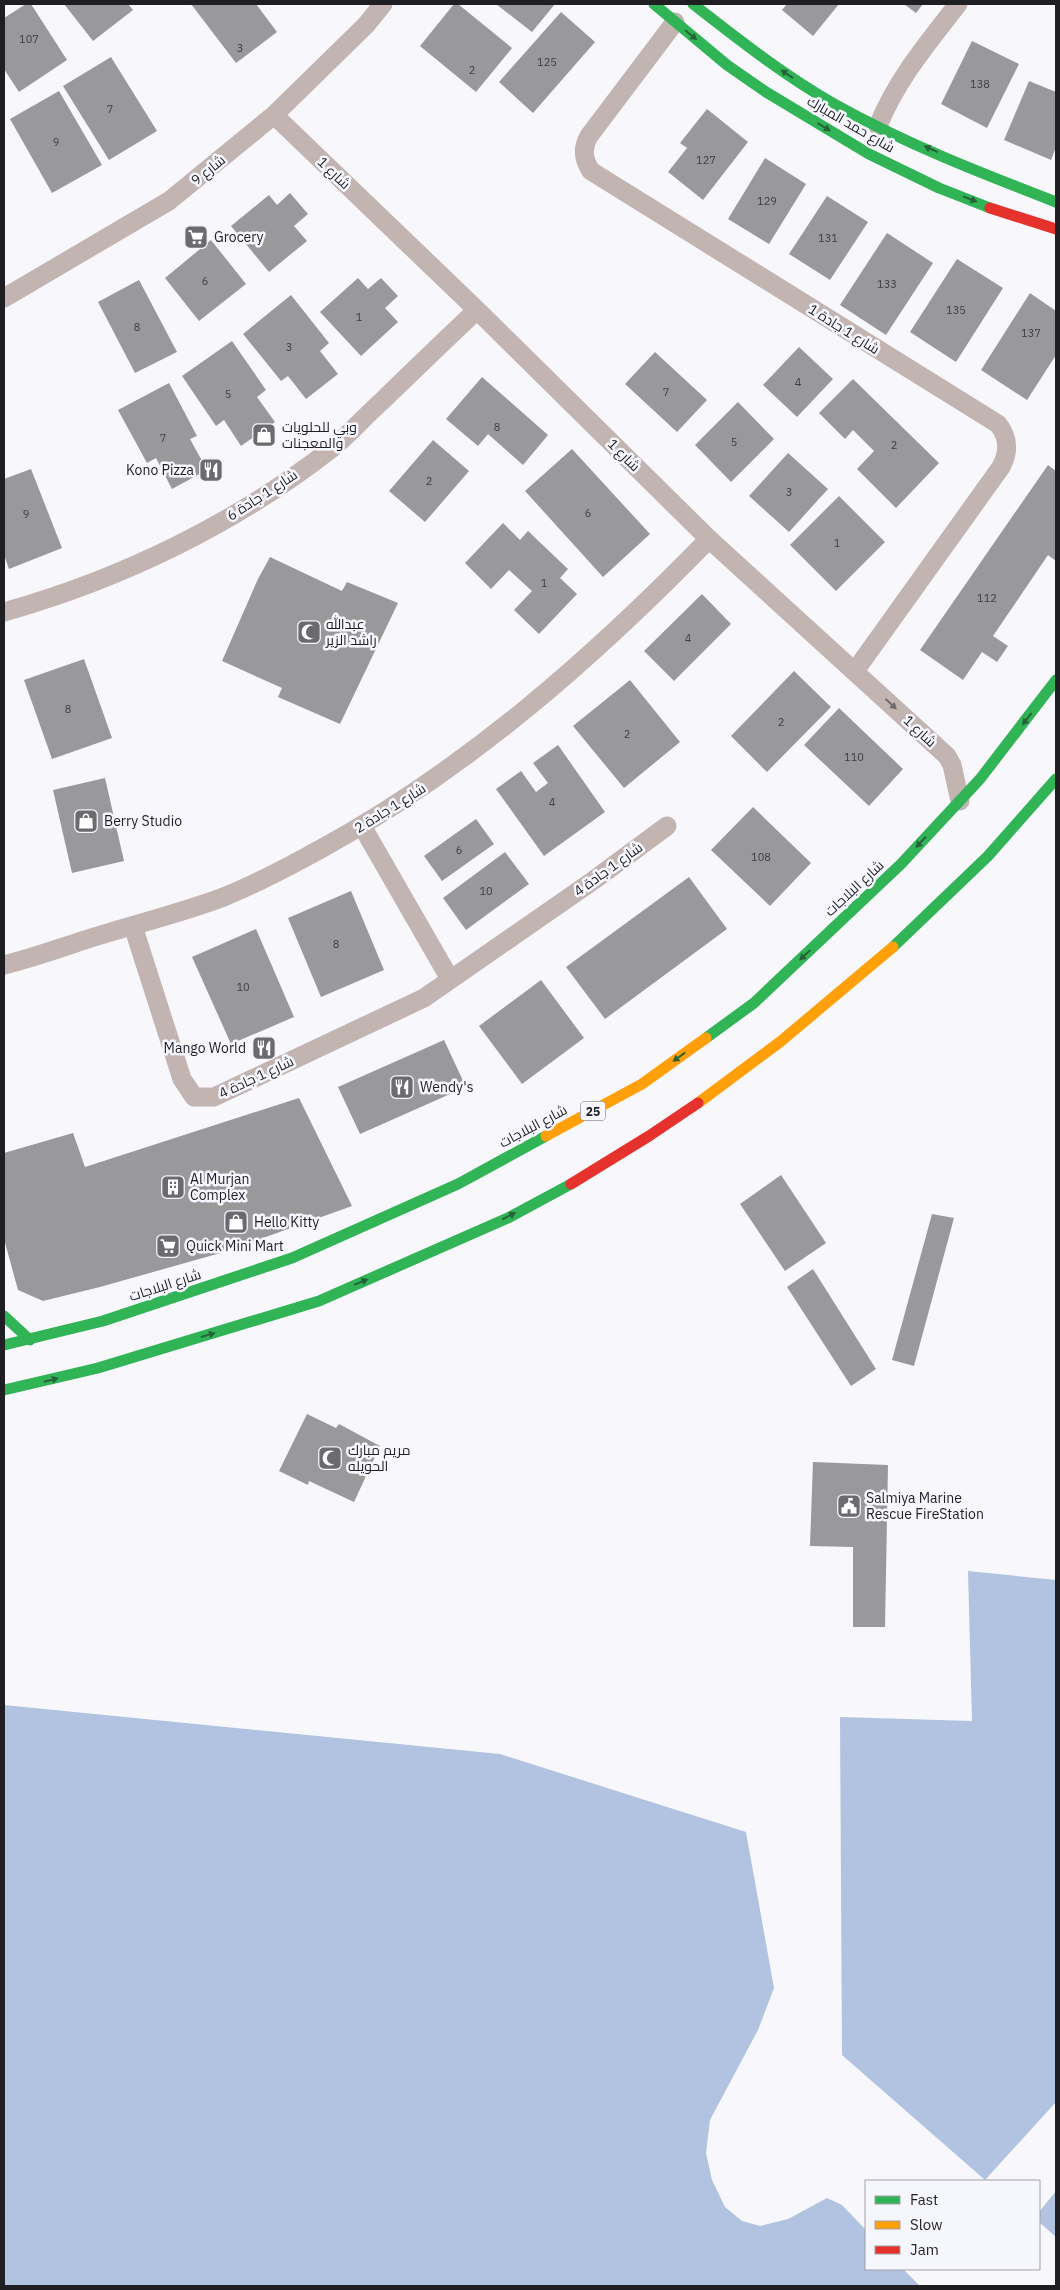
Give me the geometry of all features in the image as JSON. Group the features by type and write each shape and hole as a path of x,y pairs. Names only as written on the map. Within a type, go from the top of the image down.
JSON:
{"main road":[{"name":"شارع حمد المبارك","path":"654,4 727,65 766,92 869,154 939,188 999,211 1056,229"},
{"name":"شارع حمد المبارك","path":"693,4 747,46 808,88 878,126 1056,202"},
{"name":"شارع البلاجات","path":"4,1345 30,1340 129,1313 292,1258 458,1184 642,1084 754,1003 901,864 980,779 1056,680"},
{"path":"4,1390 76,1374 301,1307 388,1272 508,1218 575,1180 706,1097 769,1051 829,1003 927,919 964,884 999,847 1056,779"},
{"path":"4,1316 30,1340"}],"street":[{"name":"شارع 9","path":"4,298 170,201 274,115 366,25 383,4"},
{"path":"878,126 891,96 911,64 958,4"},
{"name":"شارع 1 جادة 1","path":"675,22 588,136 584,157 591,171 998,424 1007,440 1005,459 1001,467 855,671"},
{"name":"شارع 1","path":"274,115 477,310 709,539 946,756 952,765 960,801"},
{"name":"شارع 1 جادة 6","path":"4,612 59,595 133,566 216,525 256,501 333,447 477,310"},
{"name":"شارع 1 جادة 2","path":"4,966 221,898 293,864 362,826 438,777 518,717 580,665 646,604 709,539"},
{"path":"362,826 450,979"},
{"name":"شارع 1 جادة 4","path":"132,926 182,1079 194,1097 214,1097 407,1006 450,979 594,880 666,826"}],"water":[{"path":"968,1571 1056,1580 1056,2102 985,2180 842,2055 840,1717 972,1721"},
{"path":"4,1705 500,1754 746,1832 774,1988 758,2030 710,2120 706,2153 712,2180 725,2207 742,2221 760,2226 788,2219 827,2198 842,2205 865,2229 865,2270 904,2270 920,2286 4,2286"},
{"path":"1056,2191 1056,2237 1040,2223 1040,2211"}],"building":[{"path":"26,4 31,4 67,60 19,92 4,69 4,18"},
{"path":"64,4 128,4 133,10 93,41"},
{"path":"191,4 256,4 277,32 236,63"},
{"path":"454,4 458,4 512,48 476,92 420,46"},
{"path":"496,4 555,4 532,32"},
{"path":"787,4 839,4 813,36 782,10"},
{"path":"904,4 923,4 916,13"},
{"path":"561,12 595,42 533,113 499,82"},
{"path":"972,41 1019,64 987,128 941,104"},
{"path":"111,57 157,131 109,160 63,86"},
{"path":"1029,81 1056,92 1056,147 1051,160 1004,140"},
{"path":"59,91 102,165 52,193 10,119"},
{"path":"707,109 748,142 703,200 668,172 687,148 680,143"},
{"path":"765,158 806,184 769,244 728,219"},
{"path":"290,193 308,214 294,226 307,241 269,272 231,226 269,195 277,205"},
{"path":"827,196 868,222 830,280 789,254"},
{"path":"887,233 933,263 886,335 840,305"},
{"path":"211,240 246,284 199,321 165,278"},
{"path":"957,259 1003,288 956,362 910,332"},
{"path":"358,278 368,289 381,278 398,296 385,308 398,322 361,356 320,312"},
{"path":"139,280 177,352 135,373 98,302"},
{"path":"1030,293 1056,311 1056,355 1027,400 981,370"},
{"path":"291,295 329,343 320,351 338,374 306,399 288,376 281,381 243,334"},
{"path":"232,341 266,390 257,397 275,422 241,446 224,420 216,426 182,376"},
{"path":"799,347 833,379 797,417 763,385"},
{"path":"655,352 707,400 677,432 625,384"},
{"path":"482,377 548,435 523,465 488,434 478,446 446,419"},
{"path":"853,379 939,463 896,508 857,469 874,451 853,430 845,439 819,413"},
{"path":"169,383 197,436 190,439 207,470 172,489 156,458 147,463 118,410"},
{"path":"738,402 774,439 731,482 695,445"},
{"path":"433,440 469,471 425,522 389,491"},
{"path":"572,449 650,534 603,577 525,491"},
{"path":"788,453 828,489 789,532 749,496"},
{"path":"1048,465 1056,471 1056,561 1048,555 993,636 1008,646 997,662 982,652 963,680 920,650"},
{"path":"31,469 62,548 9,569 4,555 4,479"},
{"path":"839,496 885,542 836,591 790,545"},
{"path":"503,523 520,540 528,531 568,569 560,578 577,594 539,634 514,610 532,591 509,570 491,589 465,563"},
{"name":"عبدالله راشد الزير","path":"270,557 342,591 347,582 398,603 340,724 278,697 282,688 222,661 258,579"},
{"path":"702,594 731,624 674,681 644,651"},
{"path":"84,659 112,738 52,759 24,680"},
{"path":"794,671 831,707 767,772 731,736"},
{"path":"630,680 680,742 624,788 573,726"},
{"path":"839,708 903,769 869,806 804,745"},
{"path":"558,745 605,812 544,856 496,789 521,771 536,792 548,783 533,763"},
{"path":"105,778 124,861 72,873 53,790"},
{"path":"753,807 811,863 770,906 711,850"},
{"path":"476,819 494,844 442,881 424,856"},
{"path":"505,852 529,884 466,930 443,898"},
{"path":"689,877 727,929 605,1019 566,967"},
{"path":"351,891 384,970 321,997 288,918"},
{"path":"256,929 294,1017 231,1044 192,957"},
{"path":"541,980 584,1038 522,1084 479,1026"},
{"name":"Wendy's","path":"444,1040 466,1087 360,1134 338,1087"},
{"name":"Al Murjan Complex","path":"299,1098 352,1206 224,1252 100,1287 43,1301 18,1290 4,1239 4,1153 73,1133 85,1167"},
{"path":"781,1175 826,1243 785,1271 740,1204"},
{"path":"932,1214 954,1218 914,1366 892,1360"},
{"path":"813,1269 876,1369 851,1386 787,1287"},
{"name":"مريم مبارك الحويله","path":"307,1414 336,1428 339,1424 380,1446 354,1502 309,1481 308,1485 279,1471"},
{"name":"Salmiya Marine Rescue FireStation","path":"813,1462 888,1465 885,1627 853,1627 853,1547 810,1546"}],"traffic: fast":[{"path":"654,4 727,65 766,92 869,154 939,188 990,208"},
{"path":"693,4 780,70 836,105 889,133 972,169 1056,202"},
{"path":"706,1038 754,1003 901,864 980,779 1056,680"},
{"path":"893,947 988,856 1056,779"},
{"path":"4,1345 103,1321 292,1258 458,1184 546,1136"},
{"path":"4,1390 98,1368 319,1301 510,1217 571,1184"},
{"path":"4,1316 30,1340"}],"traffic: slow":[{"path":"698,1103 780,1042 893,947"},
{"path":"546,1136 642,1084 706,1038"}],"traffic: jam":[{"path":"990,208 1056,229"},
{"path":"571,1184 698,1103"}],"place":[{"name":"Grocery","path":"196,237"},
{"name":"وبي للحلويات والمعجنات","path":"264,435"},
{"name":"Kono Pizza","path":"211,470"},
{"name":"عبدالله راشد الزير","path":"309,632"},
{"name":"Berry Studio","path":"86,821"},
{"name":"Mango World","path":"264,1048"},
{"name":"Wendy's","path":"402,1087"},
{"name":"Al Murjan Complex","path":"173,1187"},
{"name":"Hello Kitty","path":"236,1222"},
{"name":"Quick Mini Mart","path":"168,1246"},
{"name":"مريم مبارك الحويله","path":"330,1458"},
{"name":"Salmiya Marine Rescue FireStation","path":"849,1506"}]}
